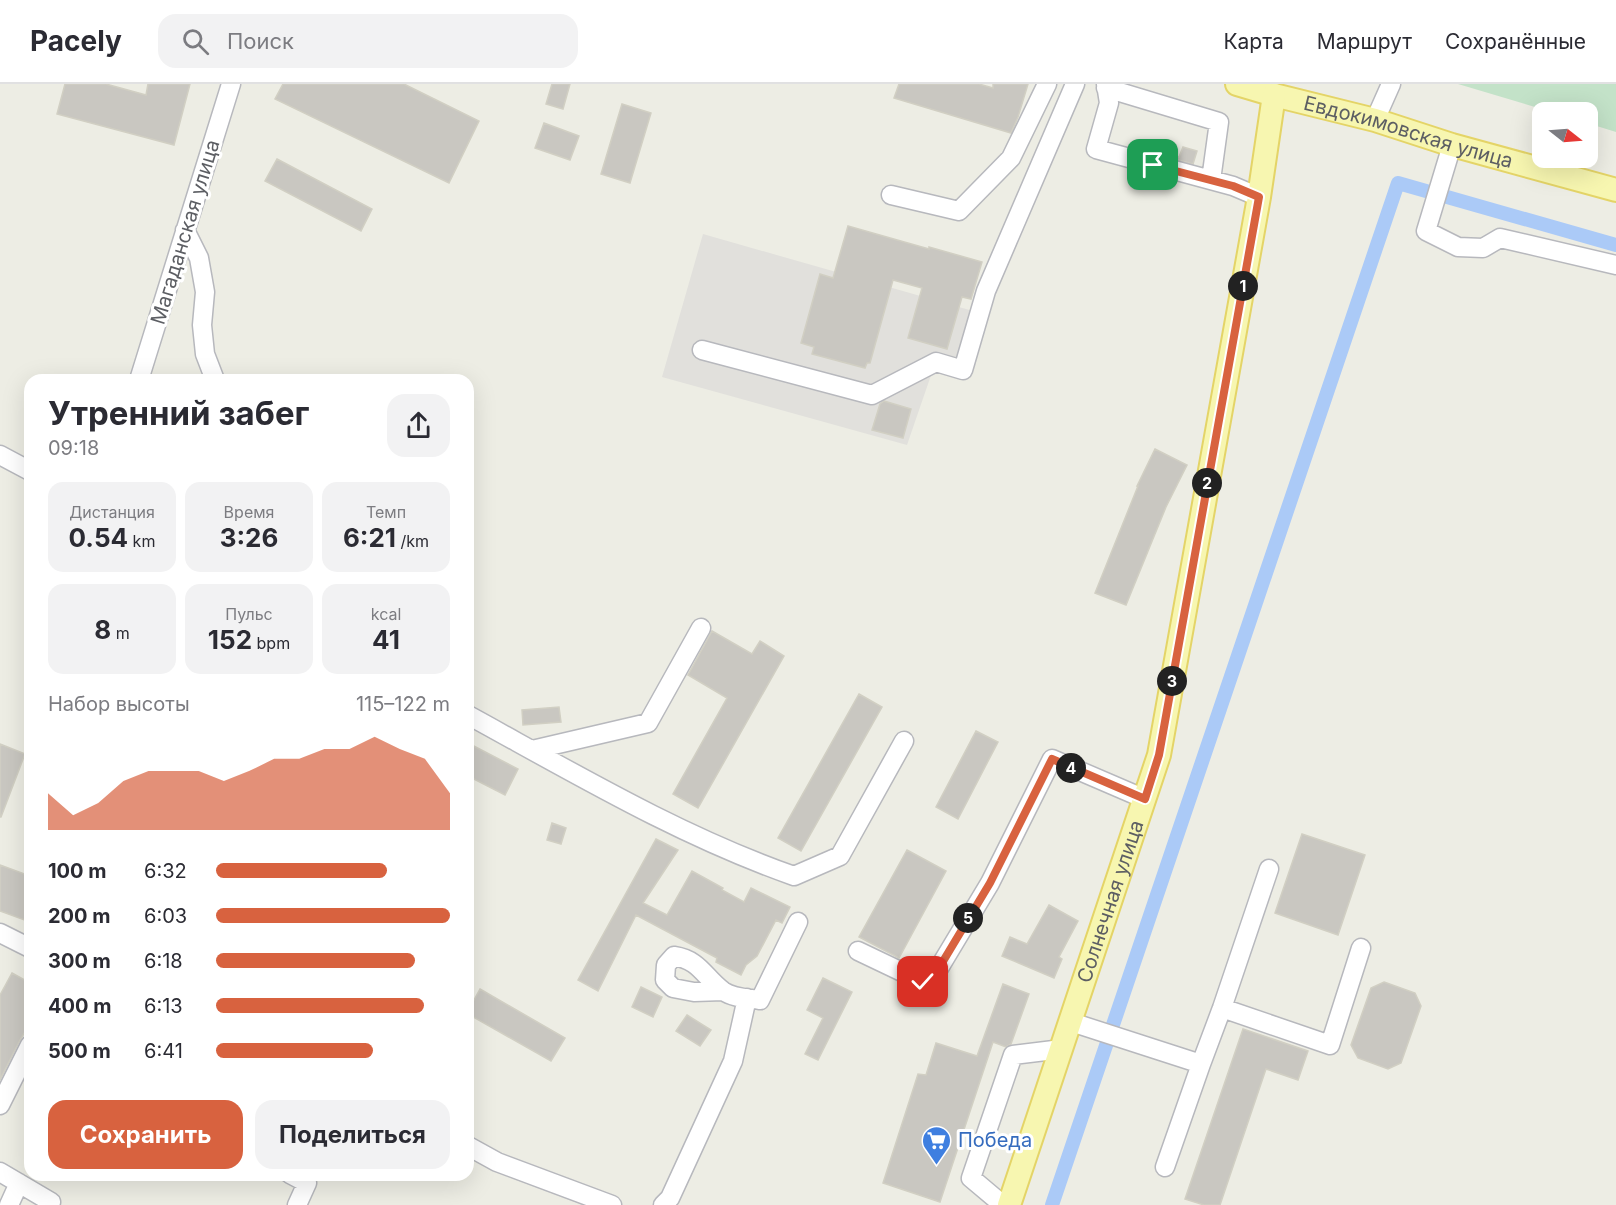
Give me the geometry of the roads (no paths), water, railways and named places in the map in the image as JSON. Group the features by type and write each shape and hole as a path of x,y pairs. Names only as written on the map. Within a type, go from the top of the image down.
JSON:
{"main road":[{"name":"Евдокимовская улица","path":"1237,84 1375,120 1452,146 1616,190"},
{"name":"Солнечная улица","path":"1009,1205 1062,1049 1077,1024 1159,755 1259,197 1274,95"}],"street":[{"name":"Магаданская улица","path":"141,374 231,84"},
{"path":"891,195 959,211 1011,158 1047,84"},
{"path":"702,350 872,395 936,362 963,370 986,291 1075,84"},
{"path":"1375,120 1391,84"},
{"path":"1211,180 1219,122 1106,86 1109,103 1096,148 1211,180 1233,186 1259,197"},
{"path":"1452,146 1426,231 1458,247 1483,248 1500,238 1616,265"},
{"path":"185,230 199,258 205,292 202,325 205,354 213,374"},
{"path":"0,455 24,468"},
{"path":"532,750 648,723 701,628"},
{"path":"474,718 676,827 794,876 840,855 904,741"},
{"path":"858,951 923,982 939,968 990,883 1052,759 1145,799"},
{"path":"1165,1167 1269,869"},
{"path":"723,991 733,996 760,1000 798,922"},
{"path":"2,937 24,946"},
{"path":"1222,1008 1330,1045 1361,948"},
{"path":"663,1205 669,1198 733,1061 747,998"},
{"path":"1077,1024 1201,1064"},
{"path":"1003,1205 971,1178 1013,1055 1062,1049"},
{"path":"0,1106 24,1057"},
{"path":"474,1149 497,1162 612,1205"},
{"path":"0,1172 51,1202"},
{"path":"297,1205 307,1182 305,1181"},
{"path":"9,1205 19,1184"}],"waterway":[{"path":"1052,1205 1398,183 1616,245"}],"place":[{"name":"Победа","path":"937,1166"}]}
